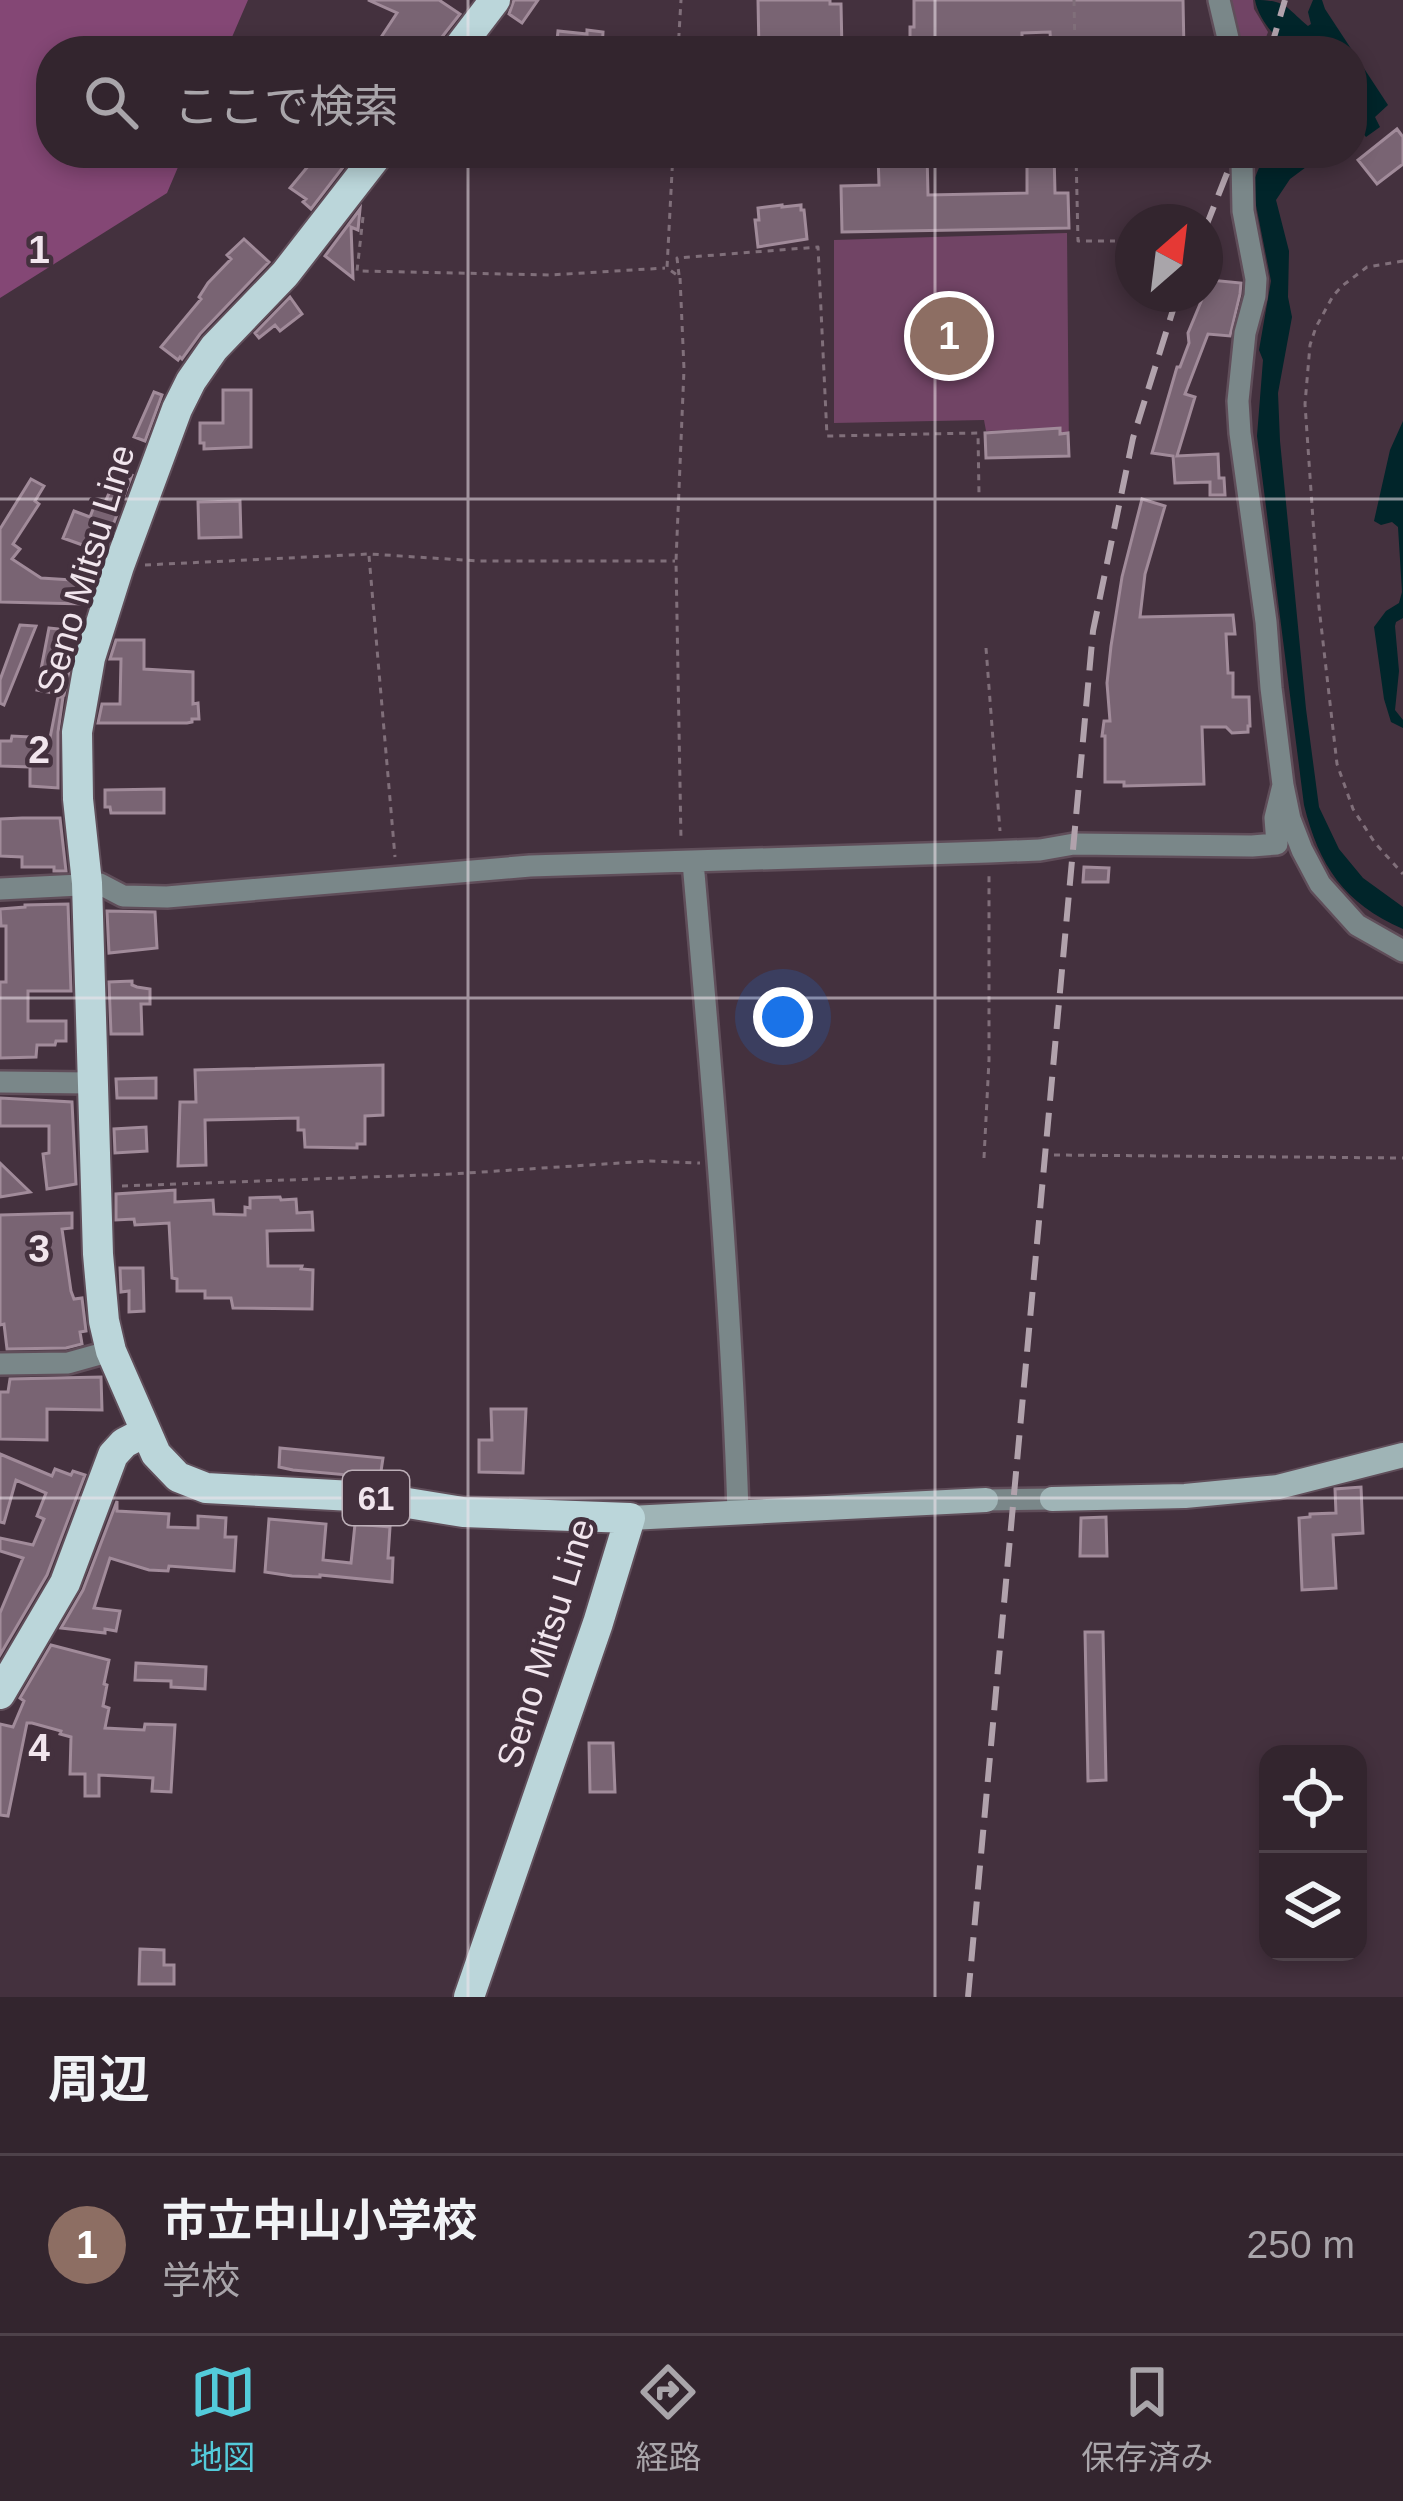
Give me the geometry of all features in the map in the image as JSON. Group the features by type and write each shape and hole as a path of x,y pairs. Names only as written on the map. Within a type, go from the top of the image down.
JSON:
{"main road":[{"path":"467,36 495,0"},
{"name":"Seno Mitsu Line","path":"367,168 285,274 200,366 177,409 91,658 77,732 87,884 95,1187 104,1321 111,1351 156,1454 178,1477 206,1487 371,1497 463,1512 631,1519 469,1997"},
{"path":"0,1694 65,1583 113,1455 145,1432"}],"street":[{"path":"1219,0 1227,36"},
{"path":"1242,168 1243,211 1256,279 1238,400 1240,433 1267,622 1283,785 1302,850 1330,898 1357,925 1403,951"},
{"path":"0,889 100,884 123,896 141,898 530,866 995,852 1074,844 1276,844 1275,818 1283,785"},
{"path":"687,862 720,1163 738,1512"},
{"path":"0,1082 91,1083"},
{"path":"0,1364 68,1363 111,1351"},
{"path":"631,1519 986,1500 1184,1496 1278,1487 1403,1455"}],"path":[{"path":"679,36 681,0"},
{"path":"1074,0 1075,36"},
{"path":"667,268 672,168"},
{"path":"1076,168 1078,241 1115,241"},
{"path":"364,208 357,271 550,275 667,268 680,277"},
{"path":"687,862 676,561 684,370 677,258 818,247 827,436 978,433 979,494"},
{"path":"1403,261 1367,267 1333,296 1310,345 1305,404 1318,607 1336,764 1353,809 1403,874"},
{"path":"119,566 369,554 480,561 676,561"},
{"path":"369,554 396,877"},
{"path":"984,1158 995,852 986,648"},
{"path":"1054,1155 1403,1158"},
{"path":"95,1187 452,1174 650,1161 720,1163"}],"shaded area":[{"path":"0,0 248,0 232,36 36,36 36,168 178,168 167,193 0,298"},
{"path":"1223,0 1253,0 1267,36 1231,36"},
{"path":"1067,233 1069,454 1041,455 1039,429 986,431 984,420 834,423 834,240"}],"water":[{"path":"1255,0 1280,3 1308,26 1313,0 1322,0 1343,36 1276,36"},
{"path":"1367,73 1388,105 1375,117 1380,127 1367,136"},
{"path":"1259,168 1305,168 1290,179 1276,200 1289,251 1292,317 1278,393 1319,807 1339,849 1363,878 1403,907 1403,929 1365,907 1337,880 1318,846 1304,805 1257,436 1263,360 1259,350 1271,281 1252,185"},
{"path":"1403,421 1403,618 1395,626 1399,671 1395,710 1403,728 1391,722 1384,699 1374,627 1399,603 1402,592 1398,527 1374,521 1390,450"}],"building":[{"path":"368,0 439,0 460,14 443,36 382,36 397,13"},
{"path":"514,0 538,0 522,23 509,14"},
{"path":"758,0 841,4 842,36 759,36"},
{"path":"914,0 1183,0 1184,36 1050,36 1050,32 910,36 910,27 914,27"},
{"path":"587,30 603,32 603,36 558,36 558,31 587,34"},
{"path":"1397,129 1403,137 1403,164 1377,184 1364,168 1367,153"},
{"path":"307,168 342,168 311,209 290,188"},
{"path":"878,168 927,168 928,195 1027,193 1027,168 1054,168 1055,193 1068,193 1069,228 842,232 841,186 879,185"},
{"path":"801,205 807,239 758,247 758,208"},
{"path":"360,209 358,230 351,227 353,278 325,256"},
{"path":"244,239 269,262 178,360 161,347 231,259 227,255"},
{"path":"1223,281 1241,283 1230,336 1208,334 1185,394 1195,397 1177,456 1218,454 1225,495 1210,495 1210,482 1175,483 1173,456 1152,453 1177,367 1189,343 1197,312 1223,312"},
{"path":"290,297 302,314 280,331 275,325 259,338 255,333"},
{"path":"223,390 251,390 251,447 204,449 200,443 200,423 223,423"},
{"path":"154,392 162,395 145,441 134,437"},
{"path":"1060,428 1060,434 1068,433 1069,456 986,458 985,433"},
{"path":"119,470 132,475 104,549 63,538 74,511 90,517 95,504 103,507"},
{"path":"31,479 44,486 35,501 39,504 13,544 20,549 12,559 41,578 87,581 85,604 0,602 0,529"},
{"path":"1142,499 1165,506 1145,574 1140,617 1233,615 1235,634 1226,634 1228,673 1233,673 1233,697 1249,697 1250,726 1248,732 1232,733 1226,727 1202,727 1204,784 1124,786 1124,782 1105,782 1102,736 1104,721 1110,721 1111,646"},
{"path":"240,501 241,537 199,538 198,502"},
{"path":"20,625 36,626 4,705 0,703 0,680"},
{"path":"49,628 78,631 64,695 37,690"},
{"path":"116,640 144,640 144,669 193,672 193,704 198,703 199,719 98,723 102,704 120,704 121,659 110,659"},
{"path":"58,697 63,697 58,788 30,786 30,767 0,766 0,741 11,741 12,736 50,738"},
{"path":"164,789 164,813 111,813 105,807 105,790"},
{"path":"60,818 66,871 22,867 22,857 0,856 0,819"},
{"path":"1084,867 1109,868 1108,882 1083,882"},
{"path":"68,904 71,991 28,991 28,1021 66,1021 66,1041 37,1045 36,1057 0,1058 6,926 1,926 0,909"},
{"path":"107,911 155,912 157,948 109,953"},
{"path":"132,981 132,985 150,989 150,1004 141,1004 142,1034 111,1034 109,982"},
{"path":"383,1065 383,1115 365,1116 365,1144 357,1148 305,1147 298,1118 205,1120 206,1165 178,1166 180,1102 196,1102 195,1070"},
{"path":"156,1078 156,1098 117,1098 116,1079"},
{"path":"0,1098 72,1102 76,1184 47,1189 43,1154 49,1153 49,1126 0,1126"},
{"path":"146,1127 147,1151 115,1153 114,1129"},
{"path":"0,1163 30,1192 0,1197"},
{"path":"175,1190 175,1202 213,1200 214,1214 245,1215 250,1198 280,1197 296,1199 297,1213 312,1212 313,1230 267,1231 268,1266 313,1270 312,1309 233,1308 231,1298 177,1291 169,1223 135,1225 134,1219 116,1220 116,1194"},
{"path":"72,1213 72,1228 62,1229 71,1291 74,1299 82,1298 86,1331 80,1332 82,1344 7,1349 4,1324 0,1325 0,1215"},
{"path":"120,1268 143,1268 144,1311 129,1312 129,1291 121,1292"},
{"path":"101,1377 102,1410 47,1409 47,1440 0,1439 0,1392 8,1392 10,1379"},
{"path":"491,1409 526,1409 523,1473 479,1472 479,1440 492,1440"},
{"path":"280,1448 383,1458 380,1478 279,1467"},
{"path":"0,1454 52,1476 55,1469 85,1475 47,1575 0,1655 0,1613 23,1558 0,1551 0,1538 33,1545 44,1519 37,1516 46,1493 16,1480 4,1523 0,1522"},
{"path":"1361,1487 1363,1533 1333,1535 1336,1588 1302,1590 1299,1518 1336,1513 1335,1489"},
{"path":"117,1501 117,1511 169,1514 168,1527 198,1528 198,1516 226,1518 225,1537 236,1537 234,1571 169,1566 168,1571 149,1570 110,1558 94,1608 120,1611 116,1631 61,1628 83,1590"},
{"path":"1106,1517 1107,1556 1080,1556 1081,1518"},
{"path":"269,1519 326,1524 323,1560 351,1563 355,1524 390,1527 392,1582 265,1572"},
{"path":"1085,1632 1103,1632 1106,1780 1088,1781"},
{"path":"51,1645 109,1660 105,1728 144,1730 145,1724 175,1725 171,1792 152,1791 153,1778 99,1775 99,1796 85,1796 85,1774 70,1774 71,1737 27,1723 8,1816 0,1815 0,1724 13,1727 24,1701 20,1698"},
{"path":"136,1663 206,1667 205,1689 135,1680"},
{"path":"589,1743 613,1743 615,1792 590,1792"},
{"path":"140,1949 164,1950 164,1965 174,1965 174,1984 139,1984"}],"railway":[{"path":"1274,36 1285,0"},
{"path":"1215,204 1229,168"},
{"path":"968,1997 1093,631 1133,438 1172,312"}],"place":[{"name":"市立中山小学校","path":"949,336"}]}
